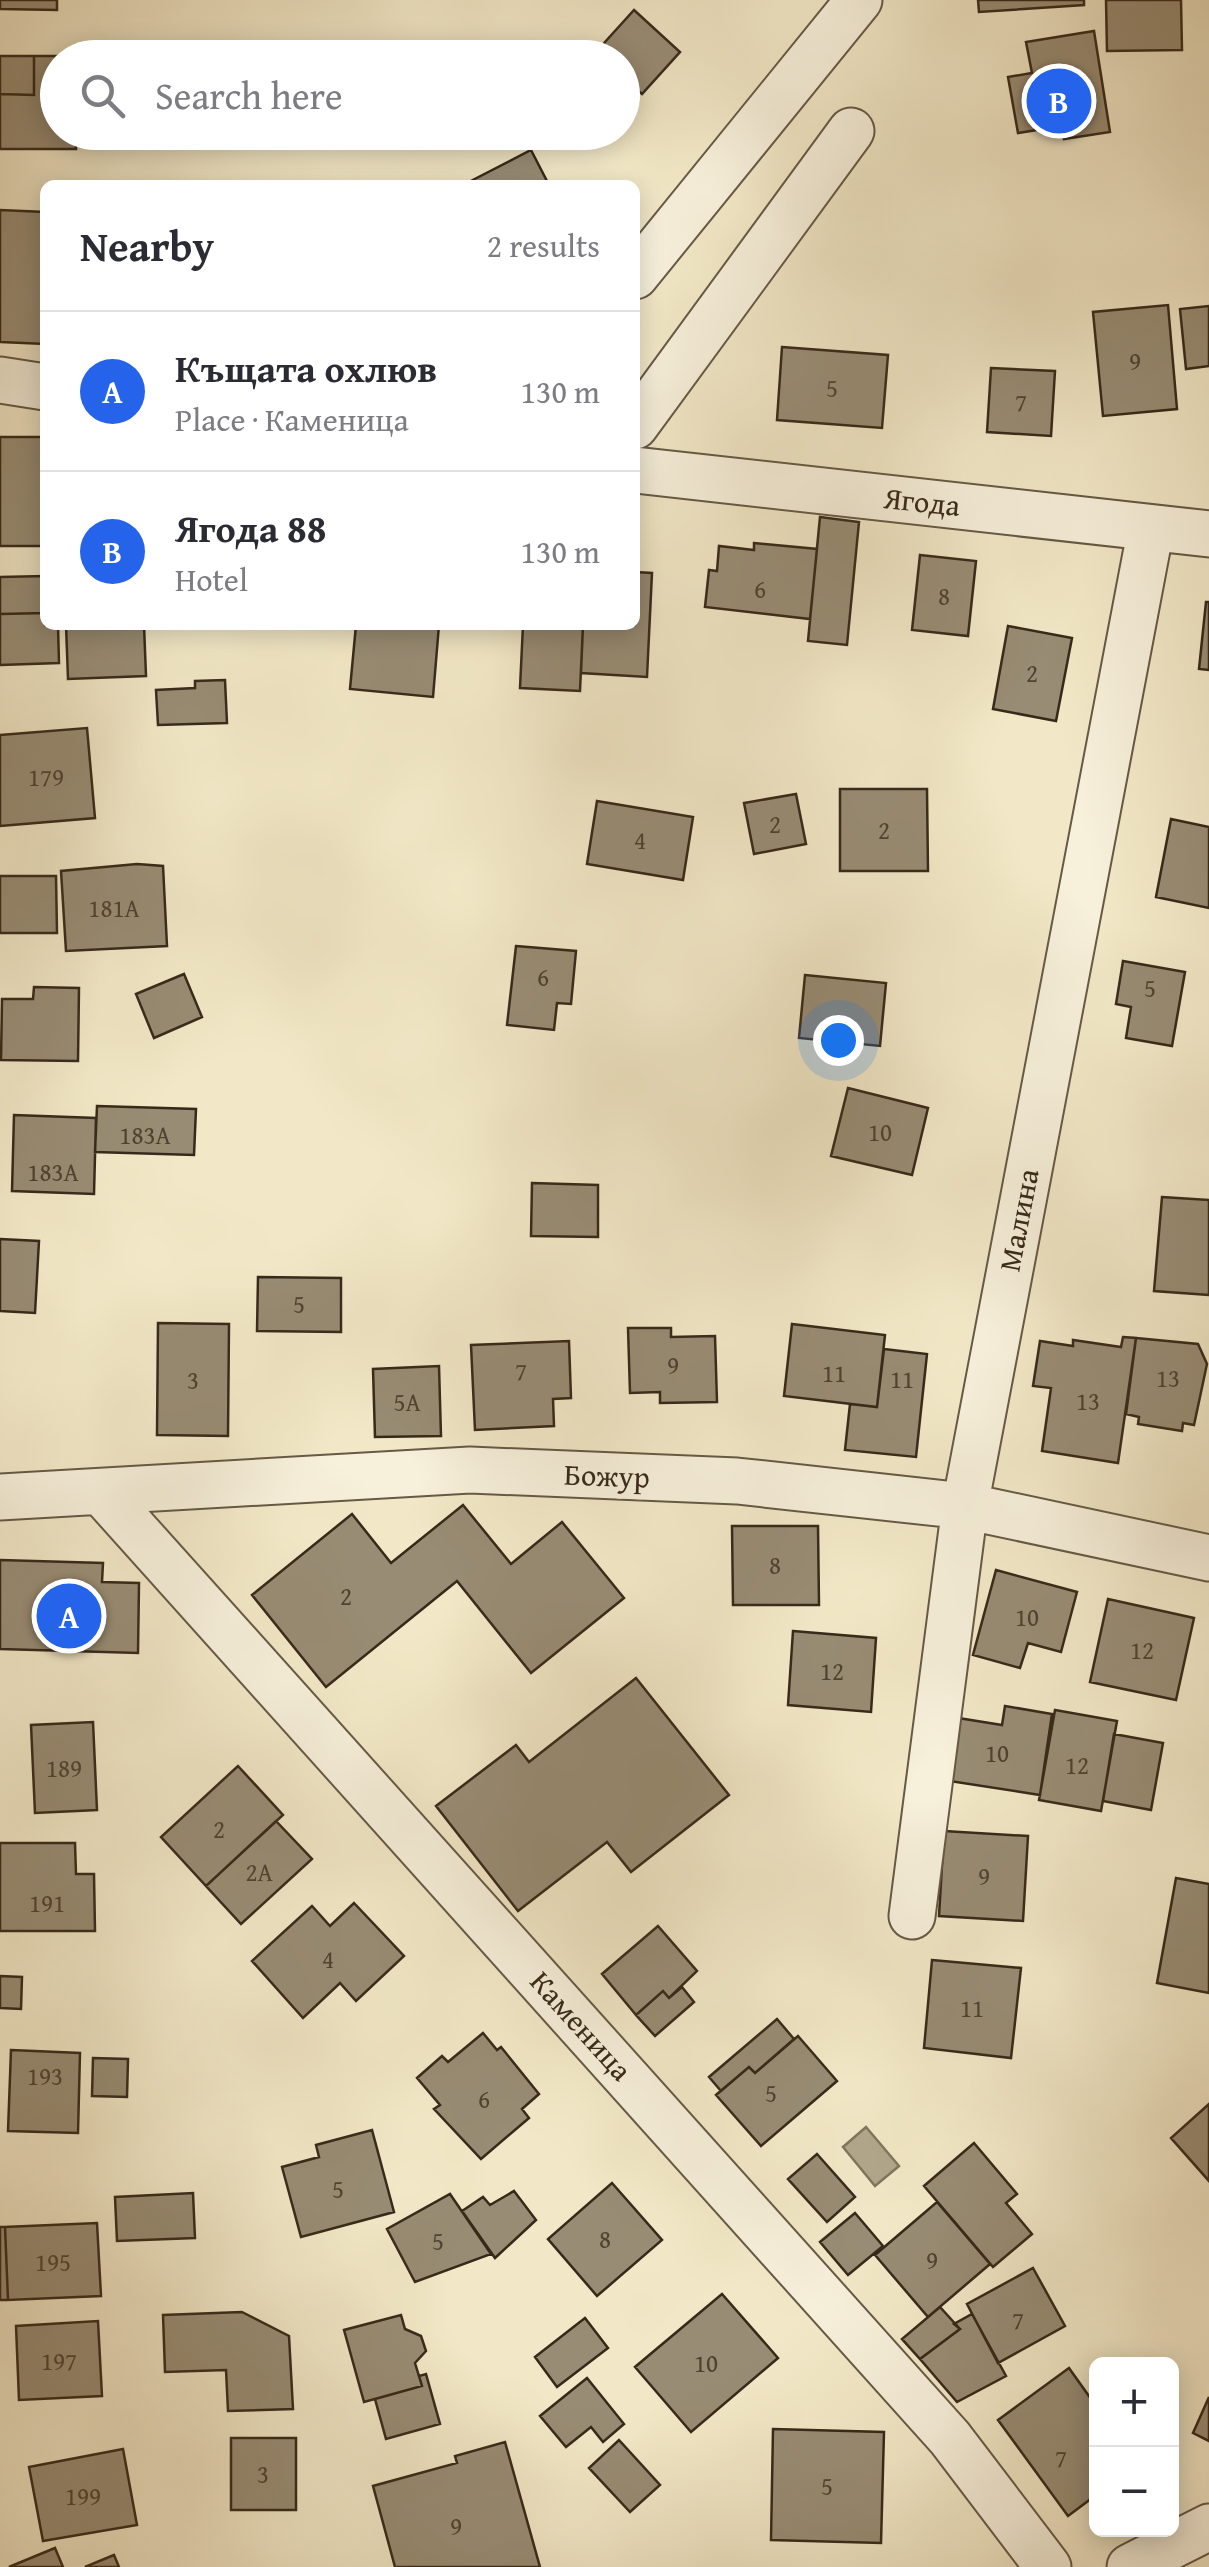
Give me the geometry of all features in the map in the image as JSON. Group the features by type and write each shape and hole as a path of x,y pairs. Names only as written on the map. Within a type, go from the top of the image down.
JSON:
{"street":[{"path":"640,270 859,0"},
{"path":"640,419 851,130"},
{"path":"0,380 40,386"},
{"name":"Ягода","path":"640,471 1209,534"},
{"name":"Малина","path":"912,1916 965,1506 1152,528"},
{"name":"Божур","path":"0,1496 104,1494 470,1470 737,1481 965,1506 1209,1558"},
{"name":"Каменица","path":"104,1494 950,2438 1048,2567"},
{"path":"1130,2567 1209,2526"}],"shaded area":[{"path":"866,2127 899,2166 875,2186 843,2147"}],"building":[{"path":"0,0 57,0 57,10 0,9"},
{"path":"978,0 1084,0 1084,5 979,12"},
{"path":"1106,0 1181,0 1182,50 1107,51"},
{"path":"634,10 680,52 642,94 640,40 607,40"},
{"path":"1094,31 1110,132 1064,139 1062,126 1018,133 1008,77 1032,73 1026,42"},
{"path":"0,56 34,56 34,95 0,94"},
{"path":"34,56 40,56 40,149 0,149 0,94 34,95"},
{"path":"531,150 546,180 473,180"},
{"path":"0,210 40,212 40,344 0,342"},
{"path":"1168,305 1177,409 1103,416 1093,312"},
{"path":"1209,306 1209,366 1186,369 1180,309"},
{"path":"782,347 888,355 882,428 777,420"},
{"path":"991,368 1055,371 1051,436 987,432"},
{"path":"0,437 40,437 40,546 0,546"},
{"path":"820,517 859,522 847,645 808,641"},
{"path":"754,543 817,549 810,619 705,607 709,570 717,571 719,546 754,550"},
{"path":"920,555 976,561 968,636 912,630"},
{"path":"640,572 652,573 647,677 581,673 583,630 640,630"},
{"path":"40,576 40,613 0,614 0,577"},
{"path":"1209,602 1209,670 1199,669"},
{"path":"40,613 40,630 58,630 59,663 0,665 0,614"},
{"path":"1008,626 1072,638 1056,721 993,709"},
{"path":"66,630 144,630 146,676 68,679"},
{"path":"356,630 439,630 433,697 350,689"},
{"path":"523,630 583,630 580,691 520,688"},
{"path":"225,680 227,723 158,725 156,690 195,688 195,681"},
{"path":"87,728 95,818 0,826 0,735"},
{"path":"840,789 927,789 928,871 840,871"},
{"path":"796,794 806,844 754,854 744,803"},
{"path":"597,801 693,817 683,880 587,864"},
{"path":"1171,819 1209,827 1209,908 1156,897"},
{"path":"137,864 163,866 167,946 66,951 61,871"},
{"path":"0,876 56,876 57,933 0,933"},
{"path":"516,946 576,951 571,1004 557,1003 554,1030 507,1025"},
{"path":"1123,961 1185,972 1172,1046 1126,1038 1131,1007 1116,1004"},
{"path":"184,974 202,1017 154,1038 136,994"},
{"path":"805,975 886,983 880,1046 799,1038"},
{"path":"34,987 79,988 78,1061 1,1060 2,999 33,999"},
{"path":"848,1088 928,1108 912,1175 831,1156"},
{"path":"97,1106 196,1109 194,1155 95,1152"},
{"path":"14,1115 96,1118 94,1194 12,1191"},
{"path":"532,1183 598,1185 598,1237 531,1236"},
{"path":"1162,1197 1209,1200 1209,1295 1154,1291"},
{"path":"0,1239 39,1241 35,1313 0,1311"},
{"path":"258,1277 341,1278 341,1332 257,1331"},
{"path":"158,1323 229,1324 228,1436 157,1435"},
{"path":"792,1324 885,1335 877,1407 784,1396"},
{"path":"628,1328 671,1328 671,1337 715,1336 717,1402 660,1403 660,1392 630,1393"},
{"path":"1123,1337 1136,1338 1118,1463 1042,1451 1051,1388 1033,1386 1040,1341 1073,1346 1073,1340 1121,1347"},
{"path":"1136,1338 1198,1344 1207,1364 1194,1425 1183,1423 1182,1431 1138,1424 1139,1417 1126,1414"},
{"path":"569,1341 571,1398 553,1399 554,1426 475,1430 471,1345"},
{"path":"884,1349 927,1354 916,1457 845,1450 850,1404 877,1407"},
{"path":"439,1366 441,1436 375,1437 373,1369"},
{"path":"463,1505 511,1564 562,1522 624,1598 531,1673 457,1581 326,1687 252,1595 352,1514 391,1563"},
{"path":"732,1526 818,1526 819,1605 733,1605"},
{"path":"0,1560 103,1563 102,1582 139,1583 138,1653 0,1649"},
{"path":"996,1570 1077,1592 1061,1652 1028,1643 1020,1668 973,1655"},
{"path":"1108,1599 1194,1618 1176,1700 1090,1682"},
{"path":"793,1631 876,1638 871,1712 788,1705"},
{"path":"636,1678 729,1795 631,1872 607,1842 518,1911 436,1806 516,1745 529,1762"},
{"path":"1005,1706 1052,1714 1040,1795 943,1780 952,1717 1002,1725"},
{"path":"1055,1710 1117,1721 1101,1811 1039,1800"},
{"path":"93,1722 97,1810 35,1813 31,1725"},
{"path":"1114,1734 1163,1743 1151,1810 1103,1801"},
{"path":"238,1766 283,1815 206,1886 161,1837"},
{"path":"276,1821 312,1859 241,1924 206,1886"},
{"path":"944,1831 1028,1836 1023,1921 939,1916"},
{"path":"0,1843 75,1843 76,1874 94,1874 95,1931 0,1931"},
{"path":"1176,1878 1209,1884 1209,1993 1157,1983"},
{"path":"354,1903 404,1956 356,2001 340,1983 303,2018 252,1961 312,1906 330,1926"},
{"path":"658,1926 697,1971 669,1998 663,1991 636,2015 602,1974"},
{"path":"932,1960 1021,1968 1011,2058 924,2048"},
{"path":"0,1976 22,1977 21,2009 0,2008"},
{"path":"682,1987 694,2002 655,2036 636,2015 663,1991 669,1998"},
{"path":"777,2019 794,2039 755,2073 749,2067 721,2091 709,2077"},
{"path":"483,2033 497,2050 501,2047 539,2094 522,2109 529,2118 481,2159 434,2109 440,2105 417,2078 442,2056 448,2062"},
{"path":"798,2036 837,2081 761,2146 716,2095 749,2067 755,2073"},
{"path":"11,2050 80,2053 78,2133 8,2131"},
{"path":"93,2058 128,2059 127,2097 92,2096"},
{"path":"1209,2104 1209,2181 1171,2138"},
{"path":"372,2130 394,2212 301,2237 282,2167 319,2157 316,2145"},
{"path":"974,2143 1017,2194 1006,2203 1032,2234 993,2267 924,2186"},
{"path":"817,2154 855,2197 827,2222 788,2179"},
{"path":"612,2183 662,2240 597,2296 548,2239"},
{"path":"514,2191 536,2220 495,2258 462,2211 483,2197 490,2205"},
{"path":"193,2193 195,2238 117,2241 115,2197"},
{"path":"450,2194 491,2254 415,2282 387,2229"},
{"path":"937,2202 990,2264 928,2317 875,2255"},
{"path":"855,2213 883,2246 848,2275 820,2242"},
{"path":"97,2223 101,2296 8,2300 5,2227"},
{"path":"0,2227 5,2227 8,2300 0,2300"},
{"path":"1033,2268 1065,2326 998,2363 967,2304"},
{"path":"722,2294 778,2358 691,2432 635,2367"},
{"path":"940,2307 960,2329 920,2359 902,2339"},
{"path":"242,2312 289,2336 293,2409 228,2411 226,2370 165,2372 163,2315"},
{"path":"972,2314 1006,2376 957,2402 920,2359 960,2329 954,2324"},
{"path":"401,2315 405,2329 421,2336 426,2351 415,2363 422,2386 364,2402 344,2330"},
{"path":"585,2318 608,2348 557,2387 535,2357"},
{"path":"98,2321 102,2396 19,2400 16,2326"},
{"path":"1069,2368 1089,2396 1089,2500 1068,2516 998,2420"},
{"path":"426,2374 440,2424 386,2439 375,2399 422,2386 419,2376"},
{"path":"587,2378 624,2424 603,2442 591,2427 566,2447 540,2416"},
{"path":"1209,2397 1209,2441 1193,2433"},
{"path":"773,2429 884,2432 881,2543 771,2540"},
{"path":"231,2438 296,2438 296,2510 231,2510"},
{"path":"619,2440 660,2485 630,2512 589,2468"},
{"path":"505,2442 540,2567 395,2567 373,2486 457,2463 455,2456"},
{"path":"123,2449 137,2525 43,2541 29,2467"},
{"path":"55,2548 63,2567 9,2567"},
{"path":"114,2555 119,2567 85,2567"}],"place":[{"name":"Ягода 88","path":"1059,101"},
{"name":"Къщата охлюв","path":"69,1616"}]}
